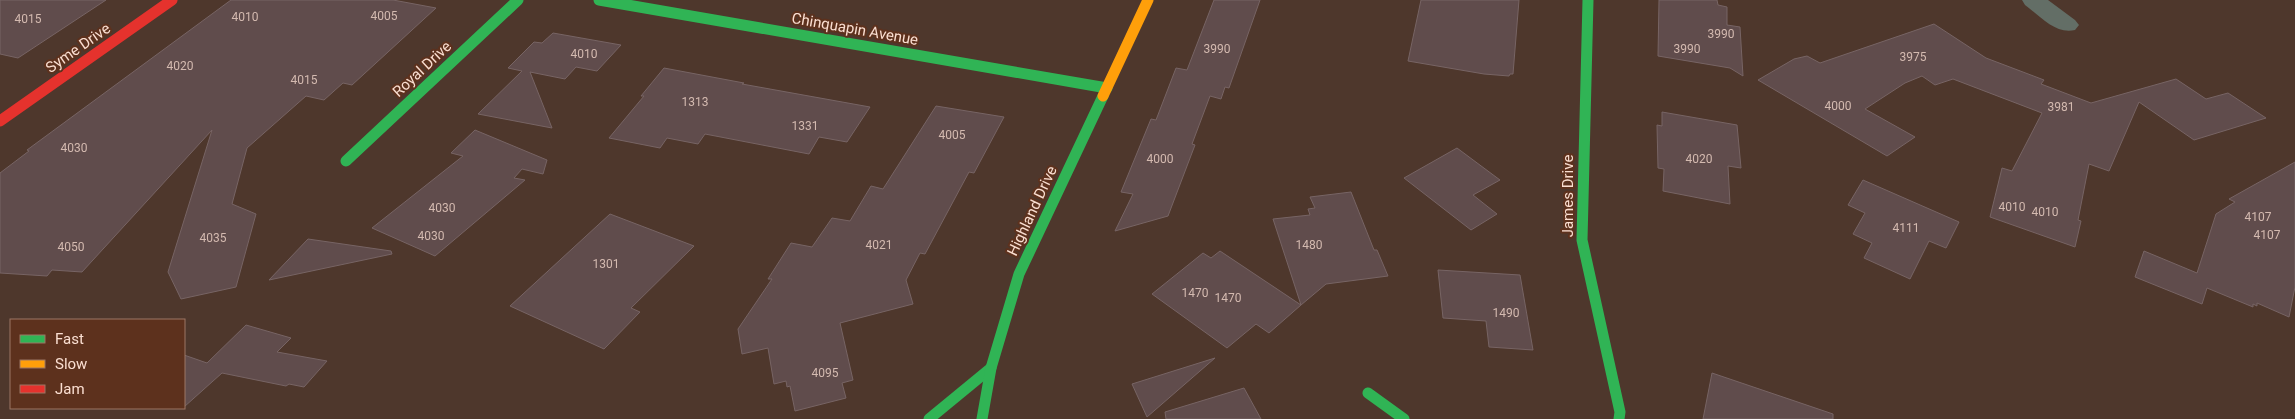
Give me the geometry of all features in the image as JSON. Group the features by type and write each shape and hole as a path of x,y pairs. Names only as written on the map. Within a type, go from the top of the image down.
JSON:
{"street":[{"name":"Syme Drive","path":"0,121 172,0"},
{"name":"Royal Drive","path":"346,161 518,0"},
{"name":"Chinquapin Avenue","path":"599,0 1107,88"},
{"name":"Highland Drive","path":"982,419 991,368 1019,274 1148,0"},
{"name":"James Drive","path":"1588,0 1584,97 1582,240 1620,412 1619,419"},
{"path":"2033,0 2067,25"},
{"path":"929,419 991,368"},
{"path":"1368,393 1404,419"}],"building":[{"path":"0,0 106,0 18,58 0,54"},
{"path":"231,0 393,0 436,8 352,85 343,83 324,100 306,96 247,148 232,204 256,214 236,287 181,299 168,272 212,130 82,272 52,270 47,276 0,273 0,173 29,151 27,150"},
{"path":"1214,0 1260,0 1229,88 1225,87 1221,99 1210,96 1192,144 1195,145 1168,216 1115,231 1133,194 1121,192 1151,119 1156,120 1176,68 1187,70"},
{"path":"1421,0 1519,0 1513,74 1509,76 1484,74 1408,61"},
{"path":"1659,0 1717,0 1718,5 1727,7 1727,25 1740,27 1743,76 1730,68 1658,56"},
{"path":"1934,24 1986,58 2044,80 2041,84 2091,103 2176,79 2206,99 2228,93 2266,118 2194,140 2139,102 2109,171 2089,164 2078,220 2081,221 2075,247 1990,217 2002,168 2012,171 2042,113 1953,79 1935,85 1922,76 1905,83 1865,109 1915,137 1887,156 1758,80 1794,59 1807,56 1820,63"},
{"path":"553,33 621,45 597,71 576,67 565,79 530,72 552,128 478,114 522,71 508,68 534,42 542,43"},
{"path":"664,68 870,107 847,142 819,137 809,154 705,134 698,144 667,138 660,148 609,138 644,96 641,96"},
{"path":"936,106 1004,117 974,173 969,172 925,254 920,253 906,280 913,304 840,323 853,380 842,383 846,398 795,411 790,386 787,387 786,381 774,384 768,348 742,354 738,329 772,279 768,279 791,243 812,247 832,218 850,221 871,186 883,189"},
{"path":"1662,112 1737,125 1741,168 1728,166 1730,204 1663,191 1664,169 1658,168 1657,125 1662,126"},
{"path":"475,130 547,160 543,174 522,169 514,178 525,180 435,256 372,228 463,156 451,153"},
{"path":"1457,148 1500,180 1473,195 1497,214 1471,230 1404,178"},
{"path":"2295,162 2295,287 2289,317 2257,303 2257,306 2253,304 2253,307 2207,288 2202,304 2135,277 2144,251 2197,273 2216,214 2235,202 2229,199"},
{"path":"1863,180 1959,222 1946,248 1929,241 1910,279 1864,258 1872,243 1853,234 1865,213 1848,205"},
{"path":"1351,192 1374,250 1377,250 1388,276 1326,284 1301,305 1273,219 1310,215 1308,209 1315,208 1310,197"},
{"path":"610,214 694,246 631,308 640,312 604,349 510,306"},
{"path":"308,239 391,251 392,254 269,280"},
{"path":"1220,251 1301,305 1269,333 1256,324 1227,348 1152,294 1203,253 1211,258"},
{"path":"1438,270 1520,275 1533,350 1489,347 1486,321 1443,318"},
{"path":"246,325 291,338 277,352 327,361 304,387 289,384 286,386 222,373 185,406 185,355 207,363"},
{"path":"1215,358 1147,417 1132,384"},
{"path":"1712,373 1833,414 1833,419 1703,419"},
{"path":"1244,388 1261,419 1166,419 1165,412"}],"traffic: fast":[{"path":"346,161 518,0"},
{"path":"599,0 1107,88"},
{"path":"1588,0 1582,240 1620,412 1619,419"},
{"path":"982,419 991,368 1019,274 1103,96"},
{"path":"929,419 991,368"},
{"path":"1368,393 1404,419"}],"traffic: slow":[{"path":"1103,96 1148,0"}],"traffic: jam":[{"path":"0,121 172,0"}]}
